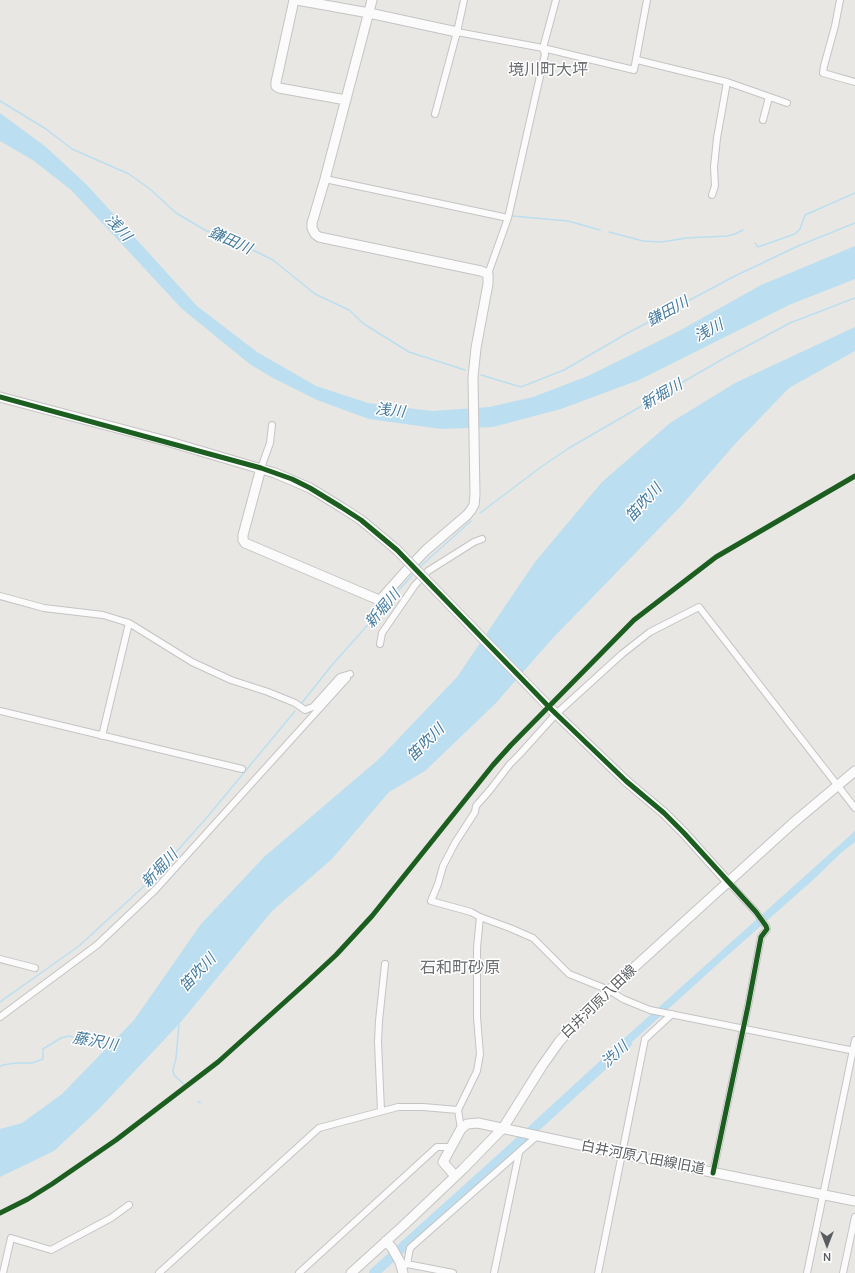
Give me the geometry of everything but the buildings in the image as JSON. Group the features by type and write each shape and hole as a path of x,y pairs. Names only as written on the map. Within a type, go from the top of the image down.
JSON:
{"street":[{"path":"346,100 278,88 276,86 295,0 543,48 634,70 647,0"},
{"path":"372,0 312,223 313,232 319,237 473,269 488,274"},
{"path":"435,114 464,0"},
{"path":"272,424 270,443 261,468 243,536 245,543 379,600 426,550 472,510 475,495 473,406 474,364 488,284 488,274 508,218 545,54 543,48 556,0"},
{"path":"840,0 823,73 855,82"},
{"path":"637,60 727,82 787,103"},
{"path":"712,195 715,186 714,167 717,138 727,82"},
{"path":"763,120 769,97"},
{"path":"325,179 508,218"},
{"path":"0,397 170,442 261,468 292,479 341,507 361,520 397,550 554,712 626,781 664,813 684,833 756,912 766,926 767,930 761,937 713,1173"},
{"path":"380,644 382,633 415,585 428,571 474,542 482,539"},
{"path":"0,596 44,608 103,615 129,623 192,662 231,680 295,703 305,710 313,707 340,677 348,676 155,890 97,946 0,1018"},
{"path":"854,1051 650,1010 623,999 609,990 569,974 533,938 480,917 472,912 431,901 443,866 455,843 475,812 476,806 554,712 644,636 699,607 855,808"},
{"path":"102,736 129,623"},
{"path":"0,711 242,769"},
{"name":"白井河原八田線","path":"351,1273 389,1245 503,1128 542,1066 559,1042 585,1012 728,882 837,785 855,771"},
{"path":"455,1176 443,1162 461,1129 458,1110 477,1071 480,1054 477,1021 477,948 480,917"},
{"path":"0,959 35,968"},
{"path":"381,1111 378,1042 385,964"},
{"path":"598,1273 645,1039 670,1014"},
{"path":"807,1273 854,1051 855,1040"},
{"path":"159,1273 319,1128 398,1107 423,1107 458,1110"},
{"name":"白井河原八田線旧道","path":"461,1129 467,1124 478,1123 713,1173 855,1201"},
{"path":"403,1267 410,1248 519,1153 536,1136"},
{"path":"299,1273 437,1147 451,1147"},
{"path":"494,1273 519,1153"},
{"path":"3,1273 12,1238 51,1250 111,1218 129,1205"},
{"path":"843,1273 855,1217"},
{"path":"389,1245 403,1267"},
{"path":"403,1267 453,1273"}],"water":[{"name":"浅川","path":"0,113 46,147 87,185 197,306 257,352 316,386 368,403 432,411 489,407 533,397 588,376 679,331 761,285 855,246 855,279 789,305 639,380 561,409 493,427 441,429 369,419 317,400 273,378 251,365 182,309 71,190 34,161 0,141"},
{"name":"笛吹川","path":"855,327 855,351 789,388 735,444 681,506 552,639 495,704 425,771 389,792 332,859 272,911 180,1023 98,1110 54,1151 0,1177 0,1129 22,1123 62,1094 134,1020 201,924 264,857 380,758 457,677 535,562 602,482 670,423 735,383"},
{"path":"855,831 855,842 842,852 813,880 622,1051 610,1051"}],"waterway":[{"name":"鎌田川","path":"0,101 46,129 72,149 129,174 150,189 176,213 205,230 273,260 315,294 349,310 364,324 409,352 465,370"},
{"path":"755,243 758,247 795,234 800,229 805,215 855,193"},
{"path":"512,216 568,221 600,230"},
{"name":"鎌田川","path":"481,375 521,387 564,370 626,334 733,277 798,246 855,223"},
{"path":"609,232 643,241 662,242 686,238 727,236 743,230"},
{"name":"新堀川","path":"480,513 569,448 721,360 790,323 855,298"},
{"name":"新堀川","path":"419,568 471,521"},
{"name":"新堀川","path":"301,704 332,665 415,572"},
{"name":"新堀川","path":"0,1002 79,946 155,876 209,815 295,711"},
{"path":"179,1024 176,1058 173,1070 174,1075 185,1085"},
{"name":"藤沢川","path":"0,1066 16,1063 32,1063 43,1059 43,1049 61,1038 69,1036 111,1045"},
{"name":"渋川","path":"374,1273 627,1043"}],"cycle path":[{"path":"0,397 261,468 292,479 341,507 361,520 397,550 552,710 626,781 664,813 684,833 756,912 767,929 761,937 713,1173"},
{"path":"0,1213 28,1199 52,1184 116,1140 218,1062 336,955 372,916 493,765 634,620 716,557 855,476"}],"district":[{"name":"境川町大坪","path":"548,71"},
{"name":"石和町砂原","path":"460,969"}]}
